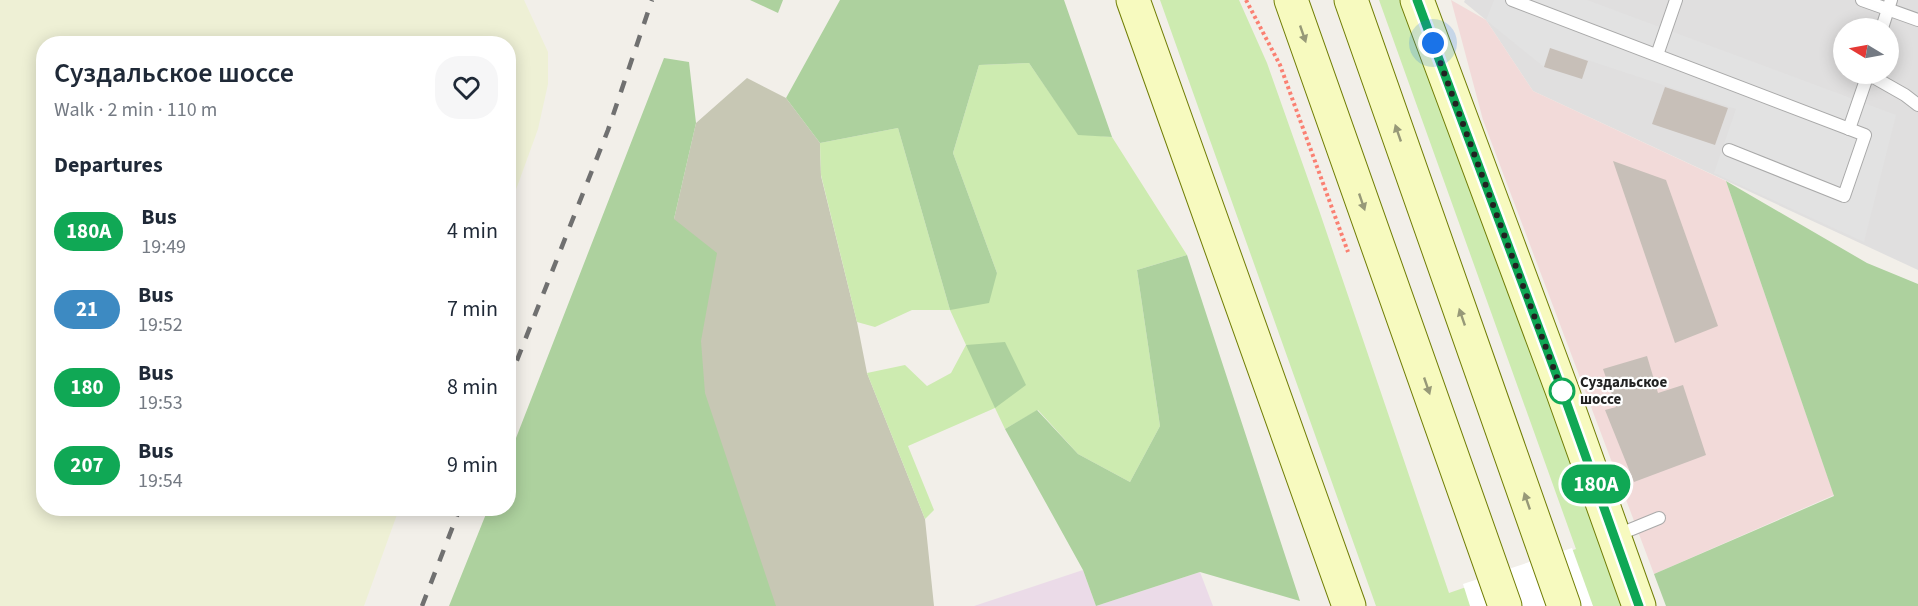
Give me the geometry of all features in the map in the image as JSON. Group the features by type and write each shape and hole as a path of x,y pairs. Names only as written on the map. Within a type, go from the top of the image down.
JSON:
{"main road":[{"path":"1133,0 1349,606"},
{"path":"1291,0 1505,606"},
{"path":"1351,0 1564,606"},
{"path":"1417,0 1562,390 1639,606"}],"lane":[{"path":"1512,0 1865,135 1844,196 1729,150"},
{"path":"1657,55 1676,0"},
{"path":"1862,0 1890,5 1918,20"},
{"path":"1849,129 1865,84"},
{"path":"1886,84 1918,105"},
{"path":"1614,537 1659,518"}],"path":[{"path":"1245,0 1280,65 1350,256"}],"shaded area":[{"path":"0,0 524,0 548,52 548,84 538,129 516,190 516,36 36,36 36,516 396,516 364,606 0,606"},
{"path":"1451,0 1486,20 1533,91 1726,181 1834,495 1654,574 1483,120"},
{"path":"1465,0 1918,0 1918,270 1533,91 1486,20 1464,2"},
{"path":"1494,0 1587,0 1896,115 1864,242 1714,173 1736,109 1551,48 1544,67 1486,20"},
{"path":"747,78 786,98 820,143 821,176 857,322 867,373 925,519 934,606 678,606 674,219 696,123"},
{"path":"1083,570 1096,606 974,606"},
{"path":"1200,572 1213,606 1096,606"}],"green space":[{"path":"750,0 783,0 778,13"},
{"path":"840,0 1064,0 1112,137 1078,135 1029,63 979,65 953,153 997,273 989,303 950,310 898,128 820,143 786,98"},
{"path":"1160,0 1239,0 1267,63 1449,593 1576,549 1379,0 1400,0 1421,42 1621,606 1376,606"},
{"path":"664,58 689,62 696,123 674,219 717,253 701,341 705,393 776,606 449,606 485,516 516,516 516,438"},
{"path":"1029,63 1078,134 1112,137 1187,255 1137,270 1160,426 1130,482 1078,454 1038,410 1005,429 995,408 908,446 934,510 925,519 867,373 905,365 927,386 951,373 966,345 950,310 997,273 953,153 979,65"},
{"path":"898,128 950,310 912,310 875,327 857,322 821,175 820,143"},
{"path":"1726,181 1867,263 1918,284 1918,606 1666,606 1654,574 1834,496"},
{"path":"1187,255 1300,601 1200,572 1096,606 1083,570 1005,429 1037,410 1078,454 1130,482 1160,426 1137,270"},
{"path":"1005,342 1026,385 995,408 966,345"}],"pier":[{"path":"1572,548 1593,606 1470,606 1463,584"}],"building":[{"path":"1550,48 1588,61 1582,79 1544,67"},
{"path":"1665,87 1728,108 1715,145 1652,124"},
{"path":"1613,161 1666,180 1718,326 1675,343"},
{"path":"1647,356 1658,393 1683,385 1706,455 1634,482 1605,410 1616,407 1603,369"}],"railway":[{"path":"516,363 608,130 652,0"},
{"path":"422,606 457,516"}],"bus line":[{"name":"180А","path":"1417,0 1562,390 1639,606"}],"place":[{"name":"Суздальское шоссе","path":"1562,391"}],"route":[{"path":"1433,43 1562,391"}]}
